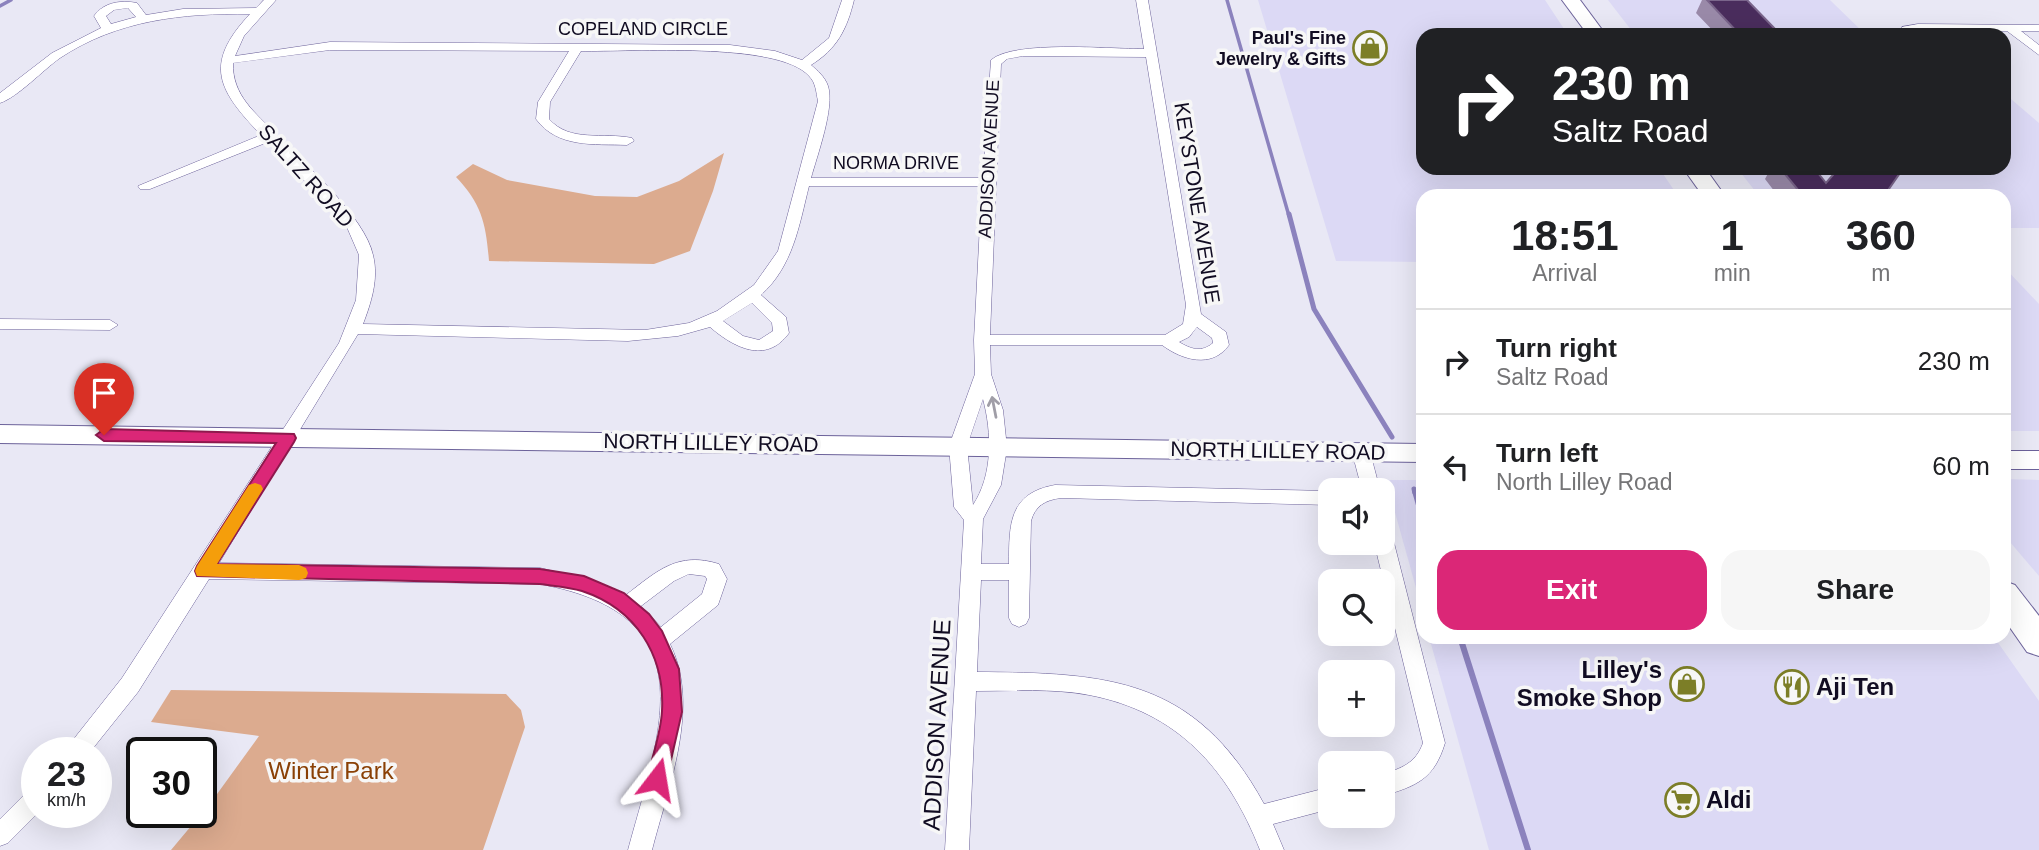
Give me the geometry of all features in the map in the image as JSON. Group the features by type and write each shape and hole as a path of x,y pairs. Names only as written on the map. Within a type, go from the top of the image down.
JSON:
{"main road":[{"path":"1572,0 1592,28"},
{"path":"2011,603 2039,642"}],"street":[{"path":"354,328 664,333 712,320 752,295 778,268 804,182 824,95 817,77 802,65 824,50 838,35 848,0"},
{"name":"KEYSTONE AVENUE","path":"1142,0 1194,316 1187,331 1165,340"},
{"path":"108,29 100,16 104,10 113,6 133,5 143,19"},
{"path":"0,99 65,49 108,29 143,19 190,11 264,5"},
{"path":"227,61 237,36 264,5"},
{"path":"2010,28 2039,28"},
{"path":"2011,29 2039,51"},
{"name":"COPELAND CIRCLE","path":"227,61 282,51 330,47 577,48 746,50 779,55 802,65"},
{"path":"577,48 544,103 542,119 549,128 568,137 627,141"},
{"name":"ADDISON AVENUE","path":"974,518 963,507 958,446 982,374 993,66 998,60 1023,52 1152,52"},
{"name":"SALTZ ROAD","path":"89,737 130,685 288,438 354,328 364,300 366,255 359,235 343,211 232,94 226,77 227,61"},
{"path":"145,187 271,136"},
{"name":"NORMA DRIVE","path":"804,182 988,182"},
{"path":"712,320 739,342 756,347 772,342 781,333 780,321 752,295"},
{"path":"982,340 1165,340 1190,355 1209,355 1221,345 1220,336 1194,316"},
{"path":"0,324 110,325"},
{"name":"ADDISON AVENUE","path":"957,850 974,518 986,503 999,447 993,398 982,374"},
{"name":"NORTH LILLEY ROAD","path":"0,434 1416,453"},
{"path":"1361,452 1368,478"},
{"path":"2011,460 2039,460"},
{"path":"1019,618 1023,514 1036,498 1051,492 1318,498"},
{"path":"1387,555 1434,743 1423,769 1409,778 1395,782"},
{"path":"627,606 680,568 693,565 712,570 717,579 711,599 658,641"},
{"path":"204,571 540,576 584,584 627,606 642,619 658,641 669,669 672,712 640,850"},
{"path":"971,572 1020,572"},
{"path":"966,681 1087,685 1128,694 1160,708 1196,732 1243,784 1260,816 1272,850"},
{"path":"1260,816 1318,801"},
{"path":"0,835 21,814"}],"shaded area":[{"path":"1258,0 1545,0 1563,28 1416,28 1416,175 1664,175 1673,189 1416,189 1416,262 1336,261"},
{"path":"1608,0 1830,0 1859,28 1630,28"},
{"path":"2011,99 2039,123 2039,228 2011,228 2011,189 1754,189 1742,175 2011,175"},
{"path":"2011,274 2039,304 2039,431 2011,431"},
{"path":"2011,479 2039,480 2039,576 2011,543"},
{"path":"1395,480 1416,480 1416,588 1395,512"},
{"path":"1431,644 1999,644 2039,701 2039,850 1489,850"}],"green space":[{"path":"724,153 690,251 654,264 489,261 481,215 472,196 456,177 473,164 507,180 595,196 637,197 679,181"},
{"name":"Winter Park","path":"171,690 506,694 521,710 525,727 483,850 171,850 189,828 217,828 217,794 259,736 151,722"}],"building":[{"path":"1707,0 1747,0 1774,28 1733,28"},
{"path":"1786,175 1820,175 1826,183 1833,175 1899,175 1889,189 1797,189"}],"waterway":[{"path":"0,6 11,0"},
{"path":"1227,0 1289,216"},
{"path":"1289,214 1314,309 1392,437"},
{"path":"1414,489 1415,493"},
{"path":"1462,644 1528,850"}],"slow traffic":[{"path":"255,489 204,571 299,573"}],"place":[{"name":"Paul's Fine Jewelry & Gifts","path":"1370,48"},
{"name":"Lilley's Smoke Shop","path":"1687,684"},
{"name":"Aji Ten","path":"1792,687"},
{"name":"Aldi","path":"1682,800"}],"route":[{"path":"104,435 288,438 204,571 540,576 584,584 617,598 642,619 655,636 669,669 672,712 657,779"}]}
